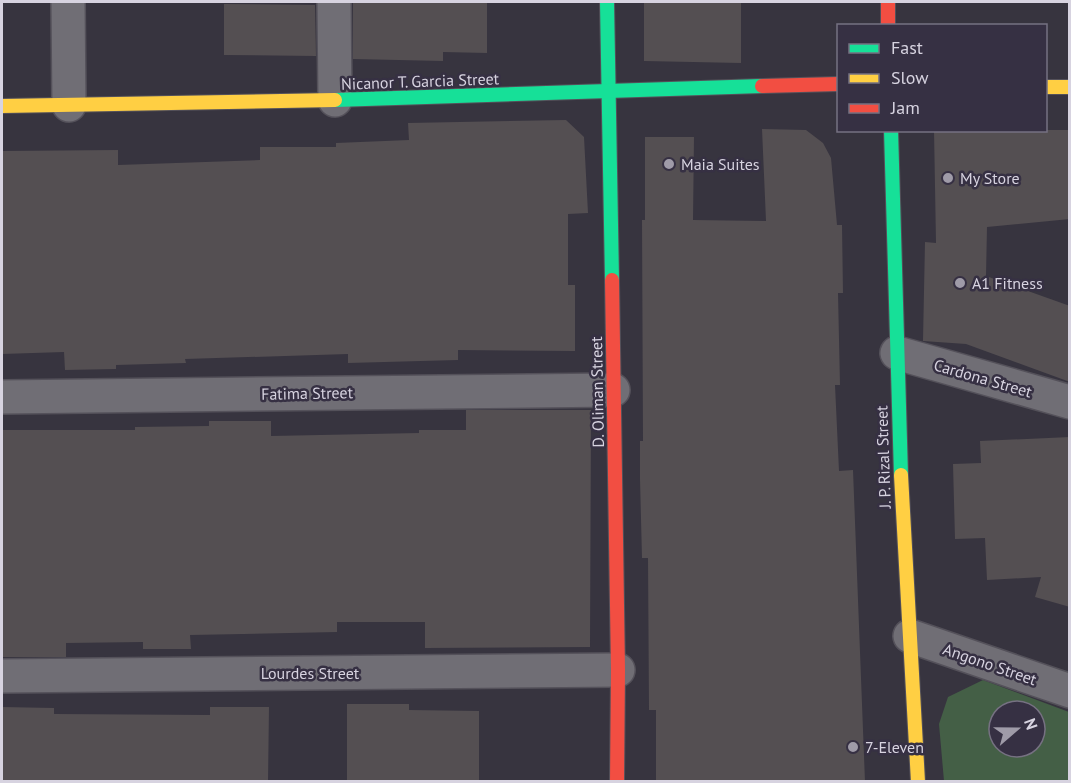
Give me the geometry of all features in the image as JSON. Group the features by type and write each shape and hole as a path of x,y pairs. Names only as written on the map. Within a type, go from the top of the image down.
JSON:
{"street":[{"path":"68,2 69,105"},
{"path":"333,2 334,100"},
{"name":"D. Oliman Street","path":"607,2 618,670 617,782"},
{"path":"888,2 888,24"},
{"name":"Nicanor T. Garcia Street","path":"2,106 334,100 837,84"},
{"path":"1047,87 1070,87"},
{"name":"J. P. Rizal Street","path":"891,132 902,526 918,782"},
{"name":"Cardona Street","path":"897,353 1070,402"},
{"name":"Fatima Street","path":"2,397 613,390"},
{"name":"Angono Street","path":"910,636 1070,691"},
{"name":"Lourdes Street","path":"2,676 618,670"}],"green space":[{"path":"983,680 1034,699 987,699 987,759 1047,759 1047,704 1069,712 1069,781 944,781 939,724 948,697"}],"building":[{"path":"353,2 487,2 487,53 443,52 443,61 353,59"},
{"path":"644,2 741,2 741,63 644,61"},
{"path":"224,4 315,5 316,56 224,55"},
{"path":"566,120 584,137 588,213 568,214 568,285 575,285 575,351 458,350 458,360 348,363 348,354 185,359 186,363 116,365 116,369 65,370 64,352 2,354 2,151 118,150 118,165 260,160 260,147 336,147 336,143 409,140 408,123"},
{"path":"762,129 806,130 823,143 831,158 837,225 842,225 843,293 838,293 840,385 835,385 839,471 853,470 865,782 656,782 656,710 649,710 648,558 642,558 640,479 640,441 643,441 642,220 645,220 645,137 694,137 693,220 766,221"},
{"path":"1070,130 1070,219 987,227 986,276 1070,306 1070,382 966,344 923,341 925,242 936,243 934,132"},
{"path":"466,410 591,410 590,647 425,648 425,622 337,622 337,632 190,635 191,649 143,649 143,642 66,643 66,657 2,657 2,430 135,430 135,427 209,426 209,421 271,421 271,436 419,433 419,430 466,430"},
{"path":"1070,437 1070,607 1035,597 1041,577 987,580 985,538 955,539 953,464 981,463 980,441"},
{"path":"347,704 409,704 409,710 479,711 479,782 347,782"},
{"path":"2,707 54,708 54,714 210,715 210,707 269,707 268,782 2,782"}],"traffic: fast":[{"path":"607,2 612,280"},
{"path":"335,100 762,86"},
{"path":"891,132 901,475"}],"traffic: slow":[{"path":"1047,87 1070,87"},
{"path":"2,106 335,100"},
{"path":"901,475 918,782"}],"traffic: jam":[{"path":"888,2 888,24"},
{"path":"762,86 837,84"},
{"path":"612,280 618,670 617,782"}],"place":[{"name":"Maia Suites","path":"669,164"},
{"name":"My Store","path":"948,178"},
{"name":"A1 Fitness","path":"960,283"},
{"name":"7-Eleven","path":"853,747"}]}
